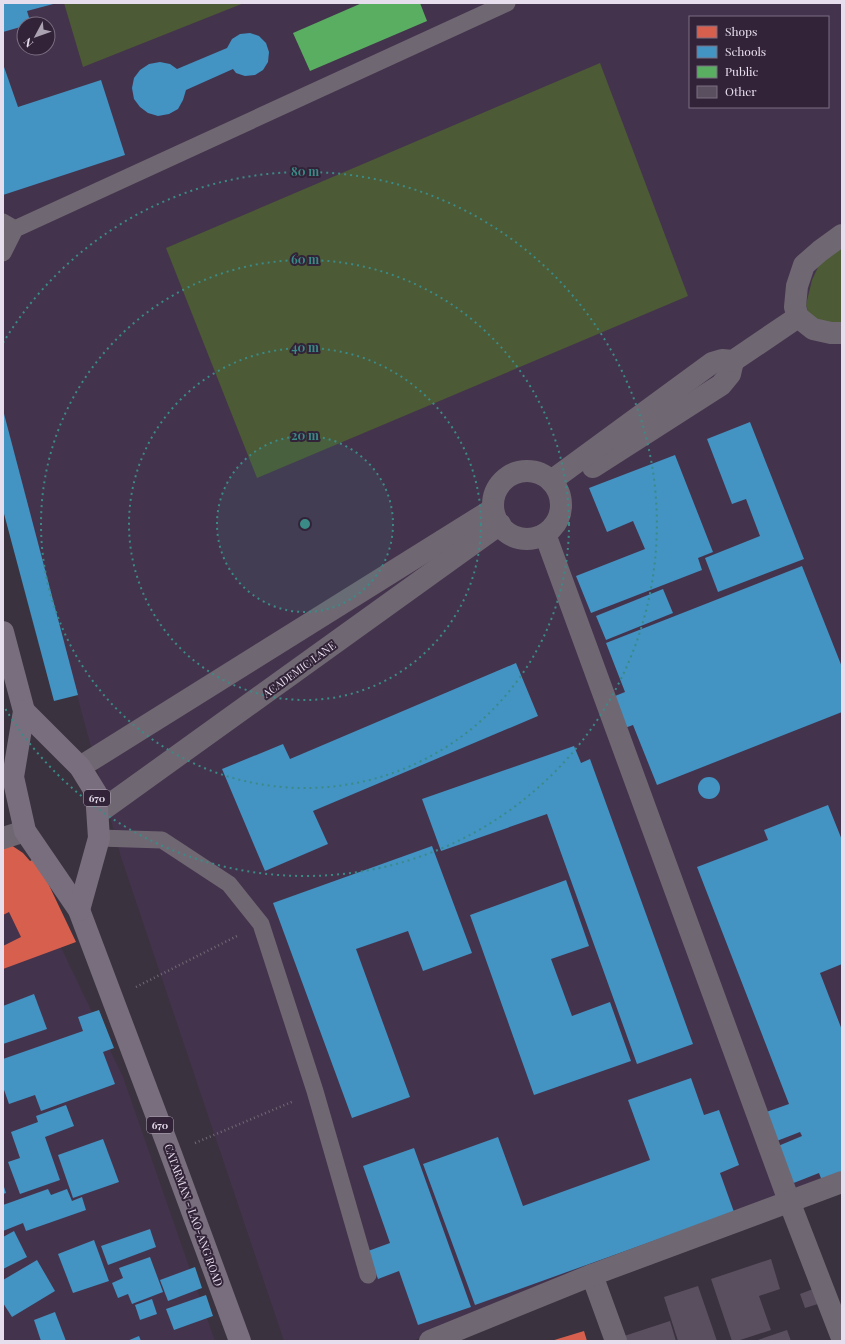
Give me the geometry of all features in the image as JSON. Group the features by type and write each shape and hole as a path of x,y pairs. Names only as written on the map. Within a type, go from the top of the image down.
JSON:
{"main road":[{"name":"CATARMAN - LAO-ANG ROAD","path":"3,632 24,711 8,779 25,831 79,910 240,1341"},
{"name":"670","path":"24,711 80,767 96,792 99,838 79,910"}],"street":[{"path":"842,235 820,251 804,266 797,286 795,307 798,317 813,329 831,333 842,333"},
{"path":"554,485 721,385 730,374 732,362 798,317"},
{"path":"527,470 538,472 554,485 560,496 562,508 559,518 553,528 534,538 523,539 512,535 503,528 497,516 494,497 498,487 506,478 516,472 527,470"},
{"path":"80,767 364,589 497,516"},
{"name":"ACADEMIC LANE","path":"98,813 379,611 497,516"},
{"path":"544,534 789,1201 842,1338"},
{"path":"364,589 379,611"},
{"path":"3,838 25,831"},
{"path":"430,1341 592,1275 842,1182"},
{"path":"592,1275 616,1341"}],"lane":[{"path":"3,253 9,226 507,3"},
{"path":"99,838 162,840 229,884 261,924 315,1091 368,1275"}],"path":[{"path":"112,999 261,924"},
{"path":"171,1154 315,1091"}],"shaded area":[{"path":"3,3 842,3 842,1183 412,1341 284,1341 121,857 3,423"},
{"path":"3,826 123,1077 215,1341 3,1341"}],"green space":[{"path":"64,3 244,3 83,67"},
{"path":"600,63 688,296 257,478 166,248"},
{"path":"842,245 842,329 816,321 809,314 806,305 812,280 819,265"}],"building: Shops":[{"path":"3,845 11,845 23,853 30,861 36,858 76,942 3,969 3,946 21,937 9,912 3,915"},
{"path":"584,1331 587,1341 551,1341"}],"building: Schools":[{"path":"3,3 57,3 27,11 29,16 16,16 16,28 3,32"},
{"path":"250,33 259,36 266,43 269,52 268,62 263,70 255,75 245,76 236,73 233,69 186,90 178,109 169,114 158,116 148,113 140,107 134,99 132,88 134,78 140,70 149,64 160,62 170,64 177,69 227,48 232,39 240,34"},
{"path":"3,64 18,107 101,80 125,155 3,195"},
{"path":"3,410 78,695 54,701 3,510"},
{"path":"750,422 804,559 718,592 705,558 760,536 746,499 732,504 707,439"},
{"path":"675,455 713,552 698,558 702,570 591,613 576,576 645,549 633,521 607,532 589,488"},
{"path":"802,566 842,667 842,712 657,785 633,725 622,729 610,698 625,692 606,643"},
{"path":"663,589 673,613 606,640 596,616"},
{"path":"516,663 538,716 313,811 328,844 265,871 222,769 283,744 290,759"},
{"path":"574,746 581,763 590,759 693,1044 637,1064 547,814 441,851 422,799"},
{"path":"709,777 717,780 720,788 717,796 709,799 701,796 698,788 701,780"},
{"path":"828,805 842,840 842,964 820,973 842,1030 842,1173 822,1181 819,1173 786,1186 771,1149 802,1136 800,1132 769,1144 758,1115 789,1104 697,867 768,840 764,830"},
{"path":"432,846 472,953 423,971 408,931 356,949 410,1097 352,1118 273,903"},
{"path":"566,880 589,946 551,959 572,1016 610,1002 631,1061 534,1095 470,915"},
{"path":"34,994 47,1029 3,1044 3,1006"},
{"path":"99,1010 114,1048 103,1052 115,1084 41,1111 35,1095 9,1104 3,1087 3,1059 83,1031 78,1017"},
{"path":"691,1078 704,1115 719,1110 739,1165 720,1173 734,1212 475,1305 423,1164 498,1137 523,1206 650,1160 628,1100"},
{"path":"66,1105 74,1126 45,1137 60,1180 20,1194 8,1162 20,1158 11,1132 38,1122 36,1116"},
{"path":"103,1139 119,1182 73,1198 58,1155"},
{"path":"414,1148 471,1307 418,1325 399,1271 378,1279 368,1251 390,1243 363,1166"},
{"path":"3,1184 6,1193 3,1194"},
{"path":"48,1189 51,1195 67,1189 72,1201 82,1197 86,1210 26,1231 23,1223 3,1231 3,1205"},
{"path":"150,1229 156,1247 108,1265 101,1246"},
{"path":"14,1231 27,1257 3,1269 3,1237"},
{"path":"94,1240 109,1281 73,1293 58,1254"},
{"path":"150,1257 163,1292 132,1304 128,1294 118,1298 112,1283 123,1278 119,1268"},
{"path":"37,1260 55,1291 12,1317 3,1303 3,1280"},
{"path":"195,1267 202,1288 168,1301 160,1280"},
{"path":"206,1295 213,1316 174,1330 166,1309"},
{"path":"152,1299 157,1314 140,1320 135,1305"},
{"path":"55,1312 66,1341 41,1341 34,1320"},
{"path":"139,1336 141,1341 127,1341"}],"building: Public":[{"path":"362,3 420,3 427,21 310,71 293,33"}],"building: Other":[{"path":"771,1259 780,1289 759,1296 771,1330 737,1341 732,1341 711,1279"},
{"path":"698,1286 717,1341 678,1341 664,1297"},
{"path":"813,1289 818,1304 805,1308 800,1294"},
{"path":"670,1321 676,1341 619,1341 618,1338"},
{"path":"787,1330 791,1341 755,1341"}]}
